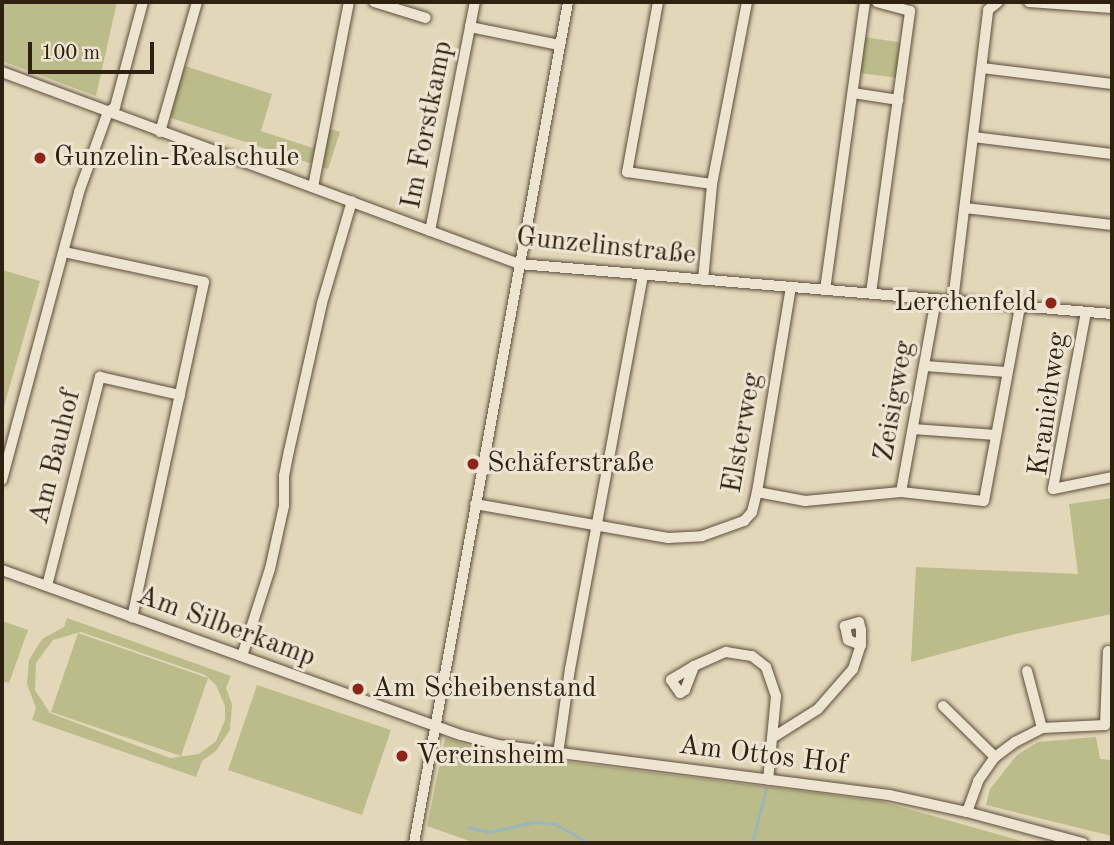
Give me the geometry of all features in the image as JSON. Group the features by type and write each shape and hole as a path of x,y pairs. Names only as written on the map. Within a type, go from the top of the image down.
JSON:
{"street":[{"path":"2,480 79,192 108,113 115,107 143,2"},
{"path":"160,132 197,2"},
{"path":"313,187 349,2"},
{"path":"374,2 426,18"},
{"name":"Im Forstkamp","path":"430,231 475,2"},
{"path":"414,843 568,2"},
{"path":"658,2 627,172 712,184"},
{"path":"703,280 712,184 747,2"},
{"path":"825,290 866,2"},
{"path":"871,293 910,11 877,2"},
{"path":"953,301 988,10 998,2"},
{"path":"1029,2 1112,8"},
{"name":"Im Forstkamp","path":"470,27 559,45"},
{"path":"982,68 1112,84"},
{"name":"Gunzelinstraße","path":"2,72 519,264 1112,314"},
{"path":"853,93 898,100"},
{"path":"973,137 1112,154"},
{"path":"242,656 270,569 284,506 284,476 321,303 352,201"},
{"path":"965,208 1112,225"},
{"path":"64,252 204,282 132,617"},
{"path":"558,754 643,275"},
{"name":"Elsterweg","path":"475,504 668,538 702,536 744,521 752,512 757,492 791,287"},
{"name":"Zeisigweg","path":"757,492 805,501 901,492 936,299"},
{"path":"901,492 984,501 1020,306"},
{"name":"Kranichweg","path":"1086,312 1053,489 1112,477"},
{"path":"925,366 1007,372"},
{"name":"Am Bauhof","path":"47,586 100,377 180,395"},
{"path":"913,429 996,435"},
{"name":"Am Silberkamp","path":"2,570 436,726"},
{"path":"772,738 818,709 841,685 853,669 861,645"},
{"path":"694,666 726,652 739,651 752,656 766,667 775,688 768,780"},
{"path":"967,812 978,780 995,757 1042,728 1105,725 1108,651"},
{"path":"1027,671 1042,728"},
{"path":"943,706 995,757"},
{"name":"Am Ottos Hof","path":"436,726 498,745 889,795 967,812 1083,843"}],"green space":[{"path":"2,2 117,2 96,96 2,61"},
{"path":"865,37 903,43 898,78 860,73"},
{"path":"185,66 272,94 261,131 313,148 321,126 340,132 328,169 168,117"},
{"path":"2,270 40,281 2,413"},
{"path":"1112,498 1112,614 1015,634 911,662 916,567 1078,574 1069,504"},
{"path":"67,618 231,676 226,688 232,704 230,730 216,751 202,761 196,777 32,720 36,708 27,684 29,660 42,639 64,627","holes":["81,632 205,675 216,685 225,706 225,720 216,741 199,754 170,758 50,713 35,690 36,663 53,640"]},
{"path":"2,621 28,630 9,683 2,681"},
{"path":"78,633 208,678 181,756 51,712"},
{"path":"257,685 391,730 362,815 228,770"},
{"path":"1096,737 1100,759 1112,760 1112,836 986,805 990,789 1017,755 1038,742"},
{"path":"445,738 489,752 880,801 1029,843 475,843 427,826"}],"waterway":[{"path":"752,843 766,789"},
{"path":"468,827 489,832 534,822 556,824 589,843"}],"place":[{"name":"Gunzelin-Realschule","path":"40,158"},
{"name":"Lerchenfeld","path":"1051,303"},
{"name":"Schäferstraße","path":"473,464"},
{"name":"Am Scheibenstand","path":"358,689"},
{"name":"Vereinsheim","path":"402,756"}]}
